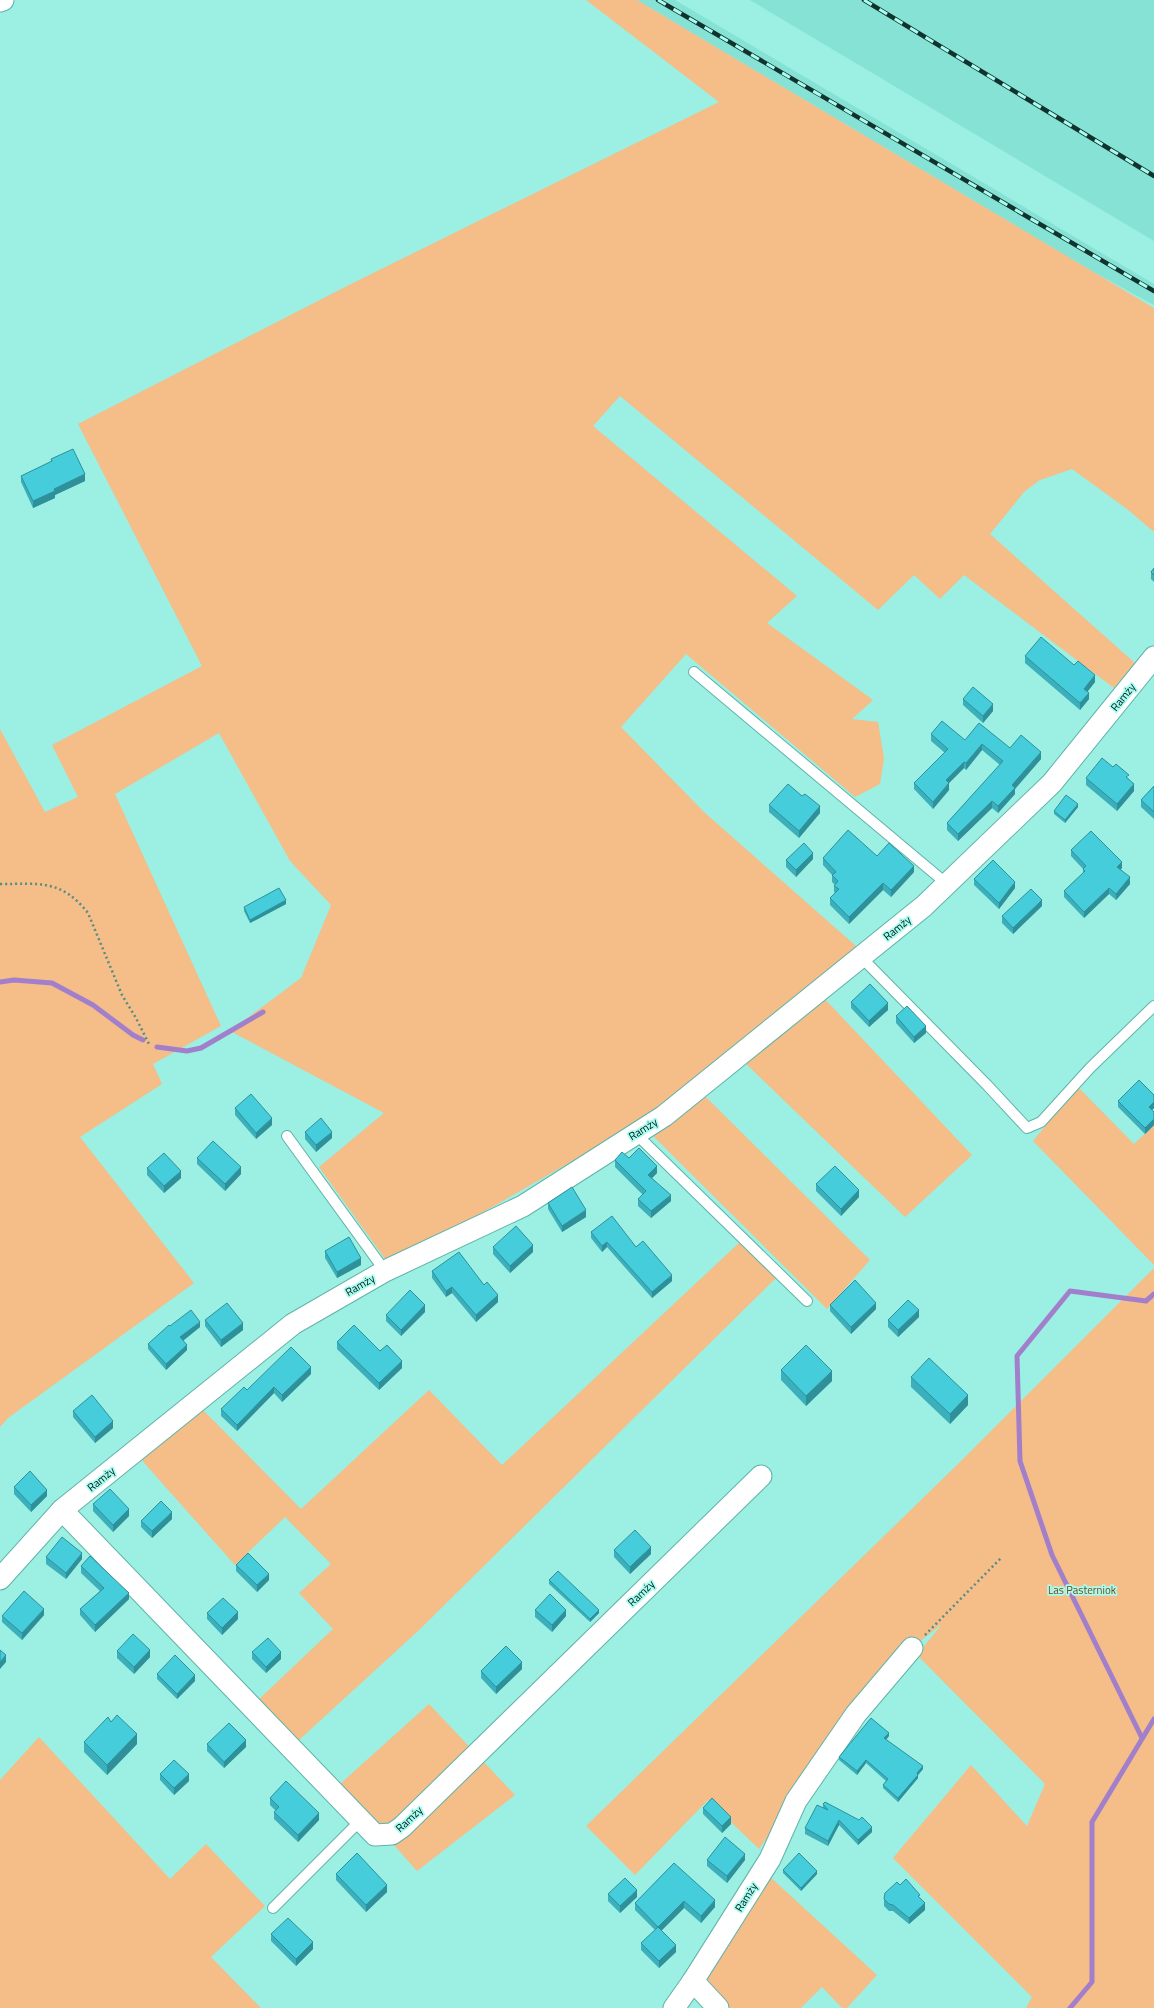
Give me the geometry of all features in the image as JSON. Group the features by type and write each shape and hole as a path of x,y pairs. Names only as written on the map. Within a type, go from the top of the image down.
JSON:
{"street":[{"name":"Ramży","path":"0,1579 62,1510 293,1324 385,1271 523,1206 664,1116 924,906 1052,784 1154,658"},
{"name":"Ramży","path":"62,1510 375,1835 392,1834 402,1826 761,1476"},
{"name":"Ramży","path":"674,2008 693,1981 770,1859 796,1801 856,1714 912,1648"},
{"path":"693,1981 718,2008"}],"lane":[{"path":"694,672 947,884"},
{"path":"861,957 1027,1128 1041,1122 1090,1068 1154,1006"},
{"path":"636,1134 807,1301"},
{"path":"287,1136 385,1271"},
{"path":"273,1908 361,1820"}],"path":[{"path":"0,884 46,884 67,892 79,902 88,913 122,995 136,1018 150,1046"},
{"path":"912,1648 1002,1557"}],"shaded area":[{"path":"637,0 675,0 1154,284 1154,305 1090,270"},
{"path":"750,0 1154,0 1154,241"}],"green space":[{"path":"586,0 637,0 1154,308 1154,532 1127,509 1072,469 1040,480 1025,491 990,534 1135,663 1114,688 964,575 940,599 914,575 878,610 620,396 593,426 797,596 767,623 873,700 852,719 878,722 884,758 880,784 855,797 686,654 621,727 704,812 856,946 741,1046 661,1110 496,1205 388,1263 319,1167 384,1113 230,1031 301,978 331,905 290,861 219,733 115,794 221,1026 153,1064 162,1084 80,1137 194,1283 8,1418 0,1427 0,729 45,812 78,797 52,745 202,666 78,424 349,285 719,102"},
{"path":"822,996 972,1155 905,1217 743,1061"},
{"path":"1077,1086 1134,1144 1154,1125 1154,1265 1033,1141"},
{"path":"704,1095 870,1260 827,1309 649,1132"},
{"path":"742,1240 776,1278 418,1631 299,1740 256,1702 333,1629 299,1593 331,1564 285,1517 235,1565 138,1456 200,1407 301,1509 429,1390 502,1465"},
{"name":"Las Pasterniok","path":"1154,1268 1154,2008 1026,2008 1032,1997 893,1858 971,1765 1027,1826 1045,1784 917,1655 942,1624 886,1668 759,1849 708,1800 635,1875 586,1826 960,1462"},
{"path":"429,1704 515,1795 417,1871 340,1784"},
{"path":"39,1737 170,1879 206,1844 265,1906 211,1957 261,2008 0,2008 0,1780"},
{"path":"768,1875 877,1975 847,2008 842,2008 822,1987 801,2008 730,2008 705,1979"}],"building":[{"path":"73,449 85,474 54,489 55,491 33,501 21,476 52,461 51,459"},
{"path":"1154,568 1154,575 1151,572"},
{"path":"1041,637 1074,665 1078,661 1095,675 1084,689 1089,693 1080,703 1025,656"},
{"path":"973,687 993,704 983,716 963,699"},
{"path":"942,721 965,740 979,723 1010,748 1021,735 1041,752 1012,785 1015,788 998,806 992,801 958,834 947,823 1003,761 982,744 966,763 964,762 946,780 949,783 933,802 914,783 948,749 931,734"},
{"path":"1102,758 1113,767 1116,764 1129,775 1126,777 1134,784 1117,804 1086,778"},
{"path":"788,784 802,796 805,794 820,806 799,831 769,805"},
{"path":"1154,786 1154,812 1141,800"},
{"path":"1066,795 1078,804 1065,820 1054,811"},
{"path":"848,830 877,856 889,843 914,866 891,890 883,883 849,917 830,898 839,889 834,886 838,881 832,875 836,872 823,858"},
{"path":"1091,831 1122,862 1117,867 1130,877 1116,894 1109,888 1084,912 1064,891 1085,871 1083,869 1086,866 1071,850"},
{"path":"804,843 813,853 796,870 786,860"},
{"path":"993,860 1015,882 999,903 974,879"},
{"path":"279,888 286,900 250,920 244,907"},
{"path":"1031,889 1042,900 1013,928 1002,916"},
{"path":"870,984 888,1003 869,1021 851,1002"},
{"path":"907,1006 926,1026 914,1037 896,1016"},
{"path":"1139,1080 1154,1095 1154,1102 1149,1107 1154,1112 1154,1119 1145,1128 1118,1101"},
{"path":"251,1094 272,1118 256,1133 235,1108"},
{"path":"321,1118 332,1132 316,1145 305,1132"},
{"path":"213,1141 241,1167 225,1184 197,1158"},
{"path":"639,1148 657,1166 648,1175 671,1195 651,1211 638,1199 646,1191 615,1160 622,1152 629,1158"},
{"path":"164,1153 181,1171 164,1186 147,1168"},
{"path":"835,1166 859,1190 841,1209 816,1184"},
{"path":"572,1187 586,1210 562,1226 548,1203"},
{"path":"612,1216 636,1247 643,1241 672,1275 652,1292 607,1242 602,1246 591,1232"},
{"path":"516,1226 533,1245 510,1266 493,1247"},
{"path":"349,1237 361,1258 337,1272 325,1251"},
{"path":"459,1252 484,1285 487,1282 498,1295 476,1315 452,1287 446,1291 432,1271"},
{"path":"855,1280 876,1303 851,1327 830,1305"},
{"path":"410,1290 425,1305 401,1330 386,1315"},
{"path":"908,1300 919,1310 898,1330 888,1320"},
{"path":"227,1303 243,1323 221,1340 205,1320"},
{"path":"191,1310 200,1322 180,1337 187,1345 166,1364 148,1344 169,1325 170,1326"},
{"path":"354,1325 380,1351 387,1345 402,1361 379,1383 337,1342"},
{"path":"806,1345 832,1371 806,1396 781,1370"},
{"path":"291,1347 311,1367 282,1395 274,1387 237,1425 221,1409 244,1387 247,1390"},
{"path":"929,1358 968,1395 950,1414 911,1377"},
{"path":"92,1395 113,1421 95,1437 73,1411"},
{"path":"30,1471 47,1490 31,1505 14,1487"},
{"path":"110,1489 129,1509 113,1525 93,1504"},
{"path":"161,1501 172,1512 152,1531 141,1521"},
{"path":"635,1530 651,1547 630,1567 614,1550"},
{"path":"62,1537 82,1553 66,1573 46,1557"},
{"path":"248,1553 269,1574 257,1585 236,1565"},
{"path":"90,1556 129,1593 95,1625 80,1609 104,1588 81,1566"},
{"path":"558,1571 599,1610 590,1619 549,1580"},
{"path":"24,1591 44,1609 22,1633 2,1616"},
{"path":"550,1594 566,1610 552,1625 535,1610"},
{"path":"223,1598 238,1612 222,1628 207,1613"},
{"path":"133,1634 150,1650 134,1667 117,1651"},
{"path":"268,1638 281,1652 266,1667 252,1652"},
{"path":"506,1646 522,1662 496,1687 481,1671"},
{"path":"0,1650 6,1655 0,1662"},
{"path":"175,1655 195,1675 177,1694 157,1674"},
{"path":"117,1715 137,1734 107,1765 84,1742 108,1717 111,1722"},
{"path":"871,1718 889,1733 884,1738 923,1766 917,1773 918,1775 898,1798 883,1785 888,1779 866,1760 857,1771 839,1757"},
{"path":"229,1723 246,1740 224,1762 207,1744"},
{"path":"174,1760 189,1774 174,1788 160,1774"},
{"path":"286,1781 319,1813 298,1835 274,1812 279,1807 270,1798"},
{"path":"712,1798 731,1817 722,1826 703,1808"},
{"path":"825,1802 859,1820 862,1817 872,1827 858,1840 839,1820 828,1841 805,1828 817,1805 828,1810 823,1804"},
{"path":"725,1837 745,1854 727,1876 707,1860"},
{"path":"357,1853 387,1885 366,1905 336,1874"},
{"path":"799,1853 817,1871 801,1888 783,1870"},
{"path":"674,1863 715,1900 701,1916 684,1901 658,1927 635,1903"},
{"path":"625,1878 637,1890 620,1906 608,1894"},
{"path":"906,1879 925,1903 909,1918 884,1899 885,1893 897,1882 900,1885"},
{"path":"288,1918 313,1942 296,1959 271,1934"},
{"path":"658,1927 676,1945 659,1961 641,1943"}],"waterway":[{"path":"0,982 14,980 52,983 93,1005 133,1035 143,1040"},
{"path":"157,1047 187,1051 201,1048 263,1012"},
{"path":"1142,1738 1052,1555 1020,1461 1017,1356 1070,1291 1146,1301 1154,1294"},
{"path":"1070,2008 1092,1982 1092,1822 1154,1719"}],"railway":[{"path":"658,0 1154,291"},
{"path":"864,0 1154,176"}]}
